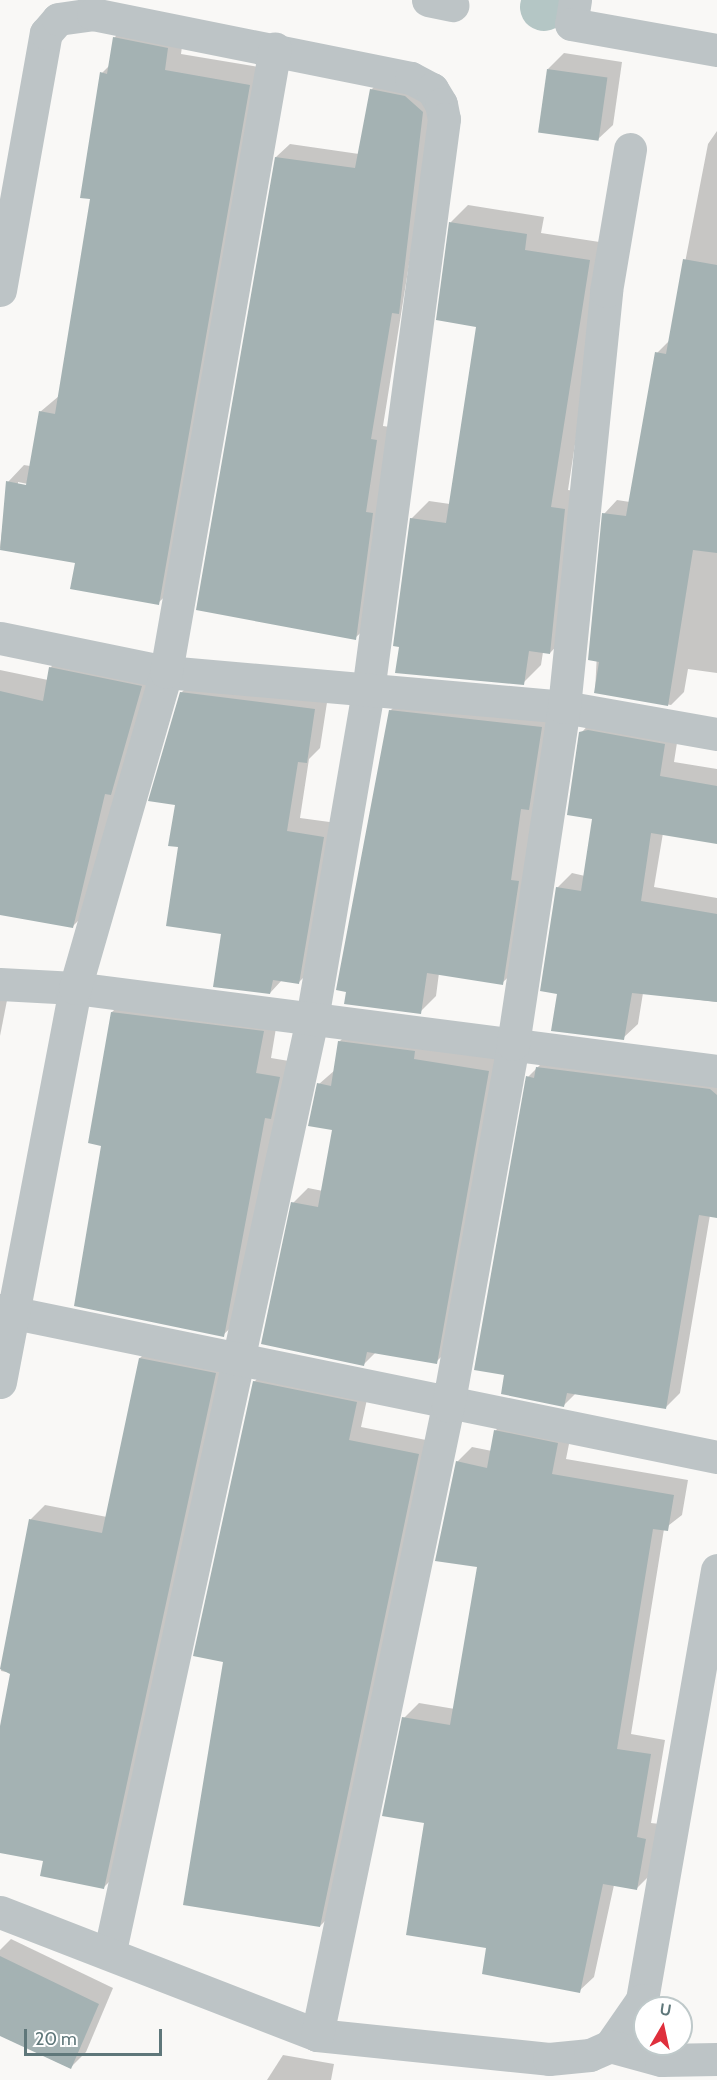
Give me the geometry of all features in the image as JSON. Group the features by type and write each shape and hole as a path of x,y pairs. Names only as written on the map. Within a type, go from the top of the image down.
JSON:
{"street":[{"path":"573,12 717,50"},
{"path":"0,290 46,33 58,19 93,14 275,48 411,78 432,89 444,119 368,691 312,1019 241,1357 110,1951"},
{"path":"0,1382 7,1312 75,988 166,672 275,48"},
{"path":"317,2035 448,1406 513,1044 564,707 606,291 630,149"},
{"path":"0,638 166,672 564,707 717,734"},
{"path":"0,984 75,988 717,1071"},
{"path":"7,1312 241,1357 448,1406 717,1457"},
{"path":"0,1912 110,1951 317,2035 549,2059 590,2055 610,2046 642,2000 717,1570"},
{"path":"610,2046 662,2070 717,2059"}],"building":[{"path":"113,37 168,48 165,70 250,85 159,605 70,589 75,563 0,550 6,481 26,485 39,411 55,414 90,199 80,198 100,72 107,74"},
{"path":"547,69 607,77 598,141 538,132"},
{"path":"370,89 405,96 423,112 399,314 392,313 371,439 377,440 366,512 373,513 356,640 196,610 275,157 355,168"},
{"path":"449,222 527,234 525,250 590,260 551,507 565,509 550,654 529,651 524,685 395,673 399,647 393,646 410,518 446,523 476,327 436,320"},
{"path":"683,259 717,265 717,553 693,550 668,706 594,693 599,662 588,660 602,513 626,516 655,352 666,354"},
{"path":"49,667 142,686 111,795 105,794 73,928 0,915 0,691 43,701"},
{"path":"180,692 315,709 307,763 298,762 287,831 324,837 299,984 273,980 270,994 213,987 221,934 166,926 178,847 168,846 175,805 148,801"},
{"path":"389,710 542,727 529,810 521,809 511,880 519,881 503,985 427,973 421,1014 344,1004 346,992 336,990"},
{"path":"588,730 665,744 660,776 717,786 717,844 651,833 641,901 717,914 717,1002 632,993 624,1040 551,1031 557,994 540,991 556,887 581,891 592,819 567,815 579,732"},
{"path":"111,1012 264,1031 256,1073 280,1077 271,1119 265,1118 224,1337 74,1306 101,1146 88,1143"},
{"path":"338,1041 415,1051 414,1059 489,1071 437,1364 367,1352 364,1366 261,1344 291,1202 318,1207 332,1130 308,1126 317,1083 331,1086"},
{"path":"536,1067 710,1089 717,1095 717,1218 699,1215 666,1409 567,1393 564,1407 501,1394 504,1375 474,1370 526,1076 534,1078"},
{"path":"139,1358 216,1373 104,1889 40,1876 43,1861 0,1853 0,1726 10,1674 0,1669 29,1519 102,1533"},
{"path":"253,1381 357,1402 349,1440 419,1454 320,1927 183,1905 223,1662 193,1656"},
{"path":"494,1430 558,1443 552,1474 674,1495 668,1531 653,1529 617,1749 651,1754 637,1837 646,1839 637,1890 603,1884 580,1993 482,1974 486,1948 406,1935 424,1823 382,1816 402,1717 450,1725 477,1567 435,1561 456,1461 487,1468"},
{"path":"0,1956 99,2004 71,2069 0,2036"}],"waterway":[{"path":"544,7 546,0"}]}
